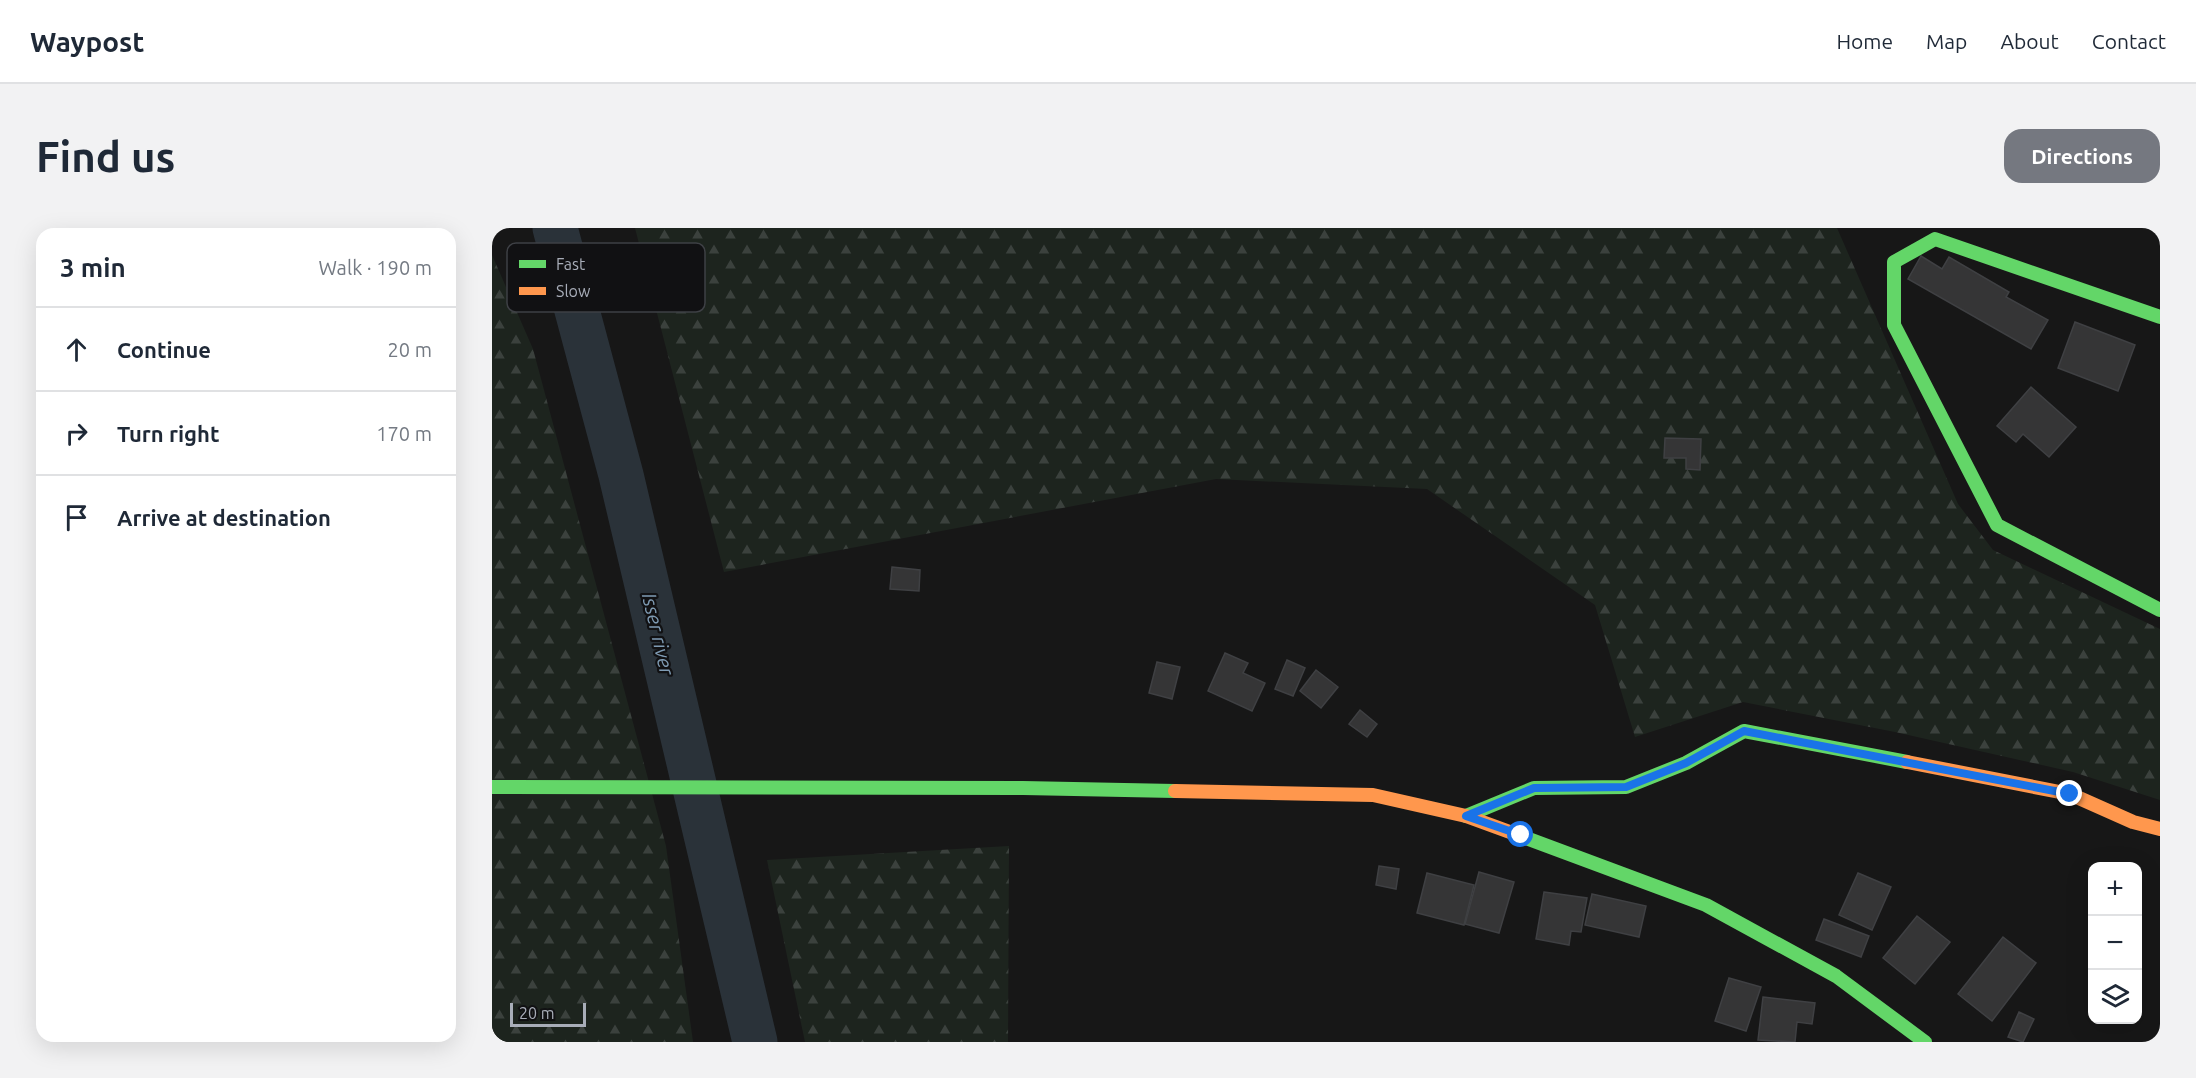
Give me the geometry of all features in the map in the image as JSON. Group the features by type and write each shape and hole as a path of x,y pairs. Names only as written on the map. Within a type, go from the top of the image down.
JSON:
{"main road":[{"path":"2160,317 1935,239 1894,262 1894,325 1997,525 2160,610"},
{"path":"1466,816 1534,788 1626,787 1686,763 1744,731 2070,794 2133,822 2160,830"},
{"path":"492,787 1023,788 1373,795 1466,816 1706,905 1836,976 1925,1042"}],"green space":[{"path":"635,228 1837,228 1958,504 1993,550 2160,629 2160,800 2073,772 1895,732 1743,702 1635,737 1595,605 1427,489 1216,479 724,572 657,312 705,312 705,243 639,243"},
{"path":"492,255 507,289 507,312 517,312 533,349 666,846 693,1042 492,1042"},
{"path":"1009,846 1008,1042 805,1042 767,860"}],"building":[{"path":"1921,256 1942,269 1949,257 2009,292 2006,297 2048,320 2031,349 1908,279"},
{"path":"2075,322 2135,345 2118,391 2058,368"},
{"path":"2031,387 2076,427 2049,457 2023,434 2016,442 1997,426"},
{"path":"1665,438 1701,439 1700,470 1686,469 1686,458 1664,458"},
{"path":"892,567 920,570 919,591 890,589"},
{"path":"1225,653 1248,663 1243,673 1265,683 1252,711 1208,691"},
{"path":"1287,660 1305,668 1293,696 1275,689"},
{"path":"1157,662 1180,667 1172,699 1149,693"},
{"path":"1316,670 1338,687 1321,708 1300,691"},
{"path":"1360,710 1377,724 1367,737 1349,724"},
{"path":"1379,866 1399,869 1396,889 1376,885"},
{"path":"1479,872 1514,882 1499,933 1465,924"},
{"path":"1427,873 1474,885 1464,925 1417,913"},
{"path":"1858,873 1891,887 1872,930 1839,915"},
{"path":"1544,892 1587,898 1581,932 1571,931 1569,945 1536,939"},
{"path":"1592,894 1646,906 1639,937 1585,925"},
{"path":"1917,916 1950,942 1915,984 1883,958"},
{"path":"1824,919 1869,936 1861,957 1816,940"},
{"path":"2003,937 2036,963 1992,1021 1958,994"},
{"path":"1729,978 1761,987 1746,1031 1715,1021"},
{"path":"1763,997 1815,1003 1812,1024 1797,1022 1795,1042 1758,1040"},
{"path":"2019,1012 2034,1019 2023,1042 2008,1037"}],"waterway":[{"name":"Isser river","path":"555,228 559,243"},
{"name":"Isser river","path":"577,312 621,475 755,1042"}],"traffic: fast":[{"path":"2160,317 1935,239 1894,262 1894,325 1997,525 2160,610"},
{"path":"1466,816 1534,788 1626,787 1686,763 1744,731 1907,762"},
{"path":"492,787 1023,788 1175,791"},
{"path":"1518,835 1706,905 1836,976 1925,1042"}],"traffic: slow":[{"path":"1907,762 2070,794 2133,822 2160,829"},
{"path":"1175,791 1373,795 1466,816 1518,835"}],"route":[{"path":"1521,835 1466,816 1534,788 1626,787 1686,763 1729,737 1744,731 2070,794"}]}
